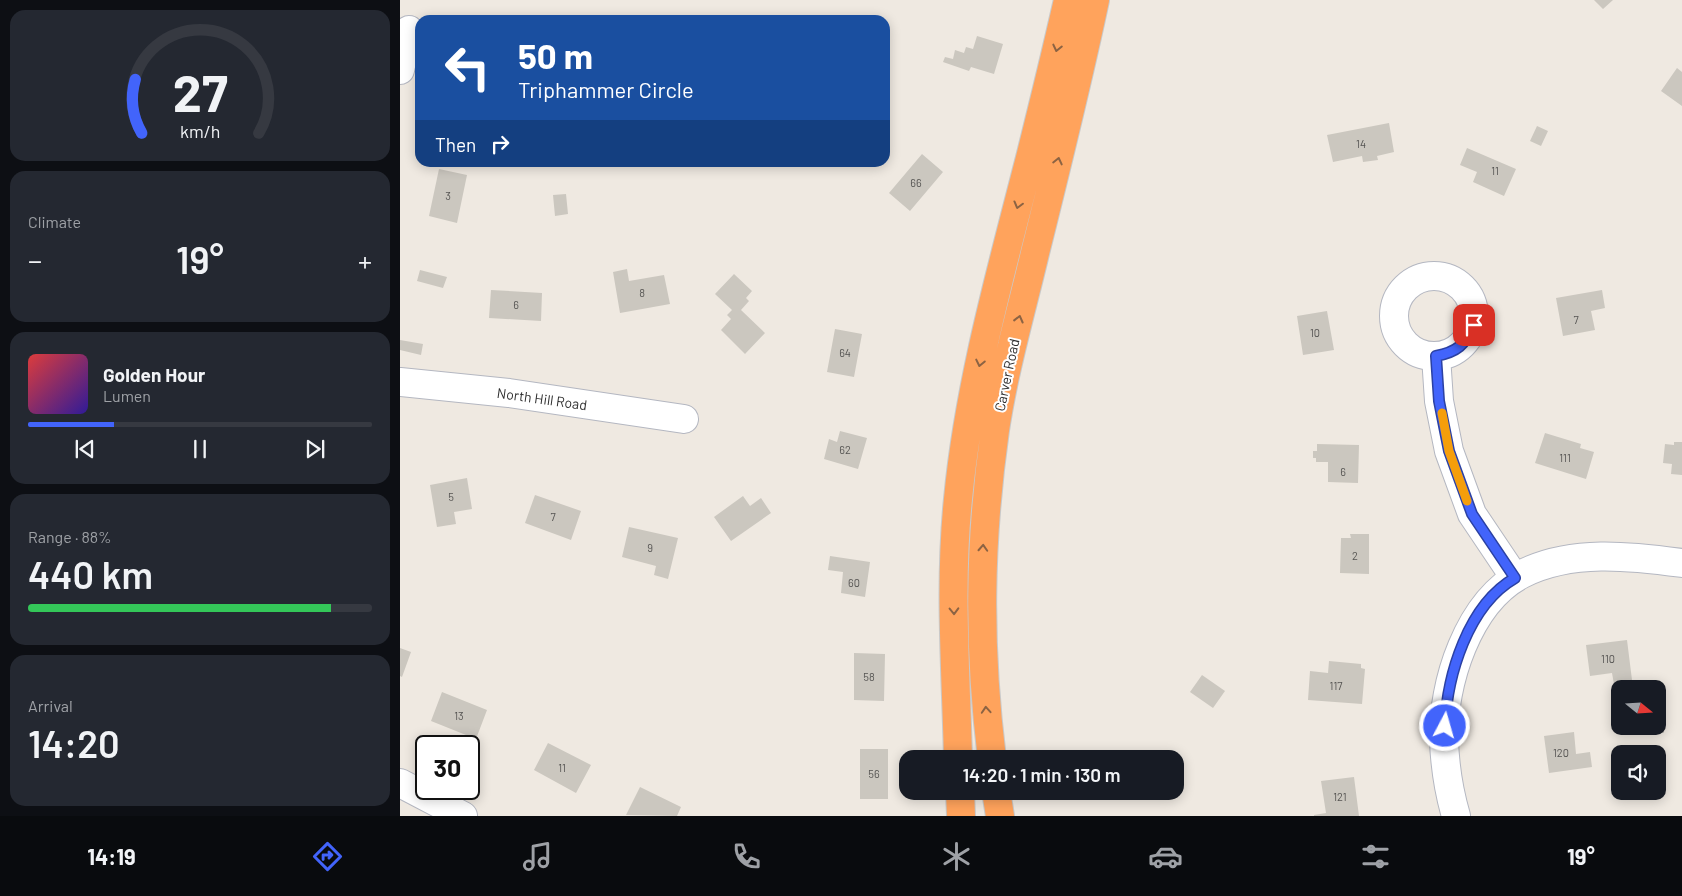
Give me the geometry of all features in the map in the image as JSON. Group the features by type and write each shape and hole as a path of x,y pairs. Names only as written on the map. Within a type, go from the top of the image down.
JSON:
{"highway":[{"name":"Carver Road","path":"958,750 954,591 955,533 962,466 984,342 1068,0"},
{"name":"Carver Road","path":"991,750 983,662 981,605 988,487 1009,356 1076,86 1094,0"},
{"path":"960,800 961,816"},
{"path":"997,800 1000,816"}],"street":[{"path":"400,70 409,30"},
{"path":"1436,356 1439,401 1449,451 1472,514 1515,578"},
{"name":"North Hill Road","path":"400,382 509,393 684,419"},
{"path":"1456,816 1447,775 1444,740 1445,711 1450,683 1458,656 1470,629 1485,604 1505,584 1515,578 1543,566 1563,561 1596,556 1630,557 1682,563"},
{"path":"400,782 463,816"}],"building":[{"path":"1594,0 1613,0 1603,9"},
{"path":"977,36 1003,44 994,74 971,67 969,71 943,62 945,57 953,59 955,50 964,53 966,47 973,49"},
{"path":"1677,68 1682,72 1682,106 1661,91"},
{"path":"1389,123 1394,152 1377,156 1378,160 1363,162 1362,156 1333,162 1327,135"},
{"path":"1537,126 1548,131 1541,146 1530,141"},
{"path":"1467,148 1516,169 1504,196 1473,182 1477,172 1460,165"},
{"path":"922,154 943,172 910,211 889,193"},
{"path":"439,169 467,175 457,223 429,216"},
{"path":"566,194 568,214 555,216 553,195"},
{"path":"627,269 629,281 664,275 670,304 620,313 613,272"},
{"path":"420,270 447,277 443,288 417,281"},
{"path":"734,274 752,291 746,298 749,301 741,310 765,333 745,354 721,330 731,319 727,315 732,310 715,294"},
{"path":"491,290 542,293 541,321 489,318"},
{"path":"1602,290 1605,308 1591,311 1595,330 1563,336 1556,298"},
{"path":"1327,311 1334,350 1303,355 1297,316"},
{"path":"835,329 862,334 854,377 827,372"},
{"path":"400,340 423,344 421,355 400,350"},
{"path":"840,431 867,438 858,469 824,459 829,439 837,442"},
{"path":"1545,433 1581,444 1580,448 1594,452 1586,479 1535,463"},
{"path":"1674,442 1682,442 1682,475 1671,474 1672,464 1663,463 1665,444 1674,445"},
{"path":"1317,444 1359,445 1358,483 1328,482 1328,462 1316,462 1316,458 1313,458 1313,451 1317,451"},
{"path":"467,478 472,509 454,512 456,524 437,527 430,485"},
{"path":"535,495 581,511 571,540 525,523"},
{"path":"743,496 750,506 761,498 771,513 731,541 714,517"},
{"path":"629,527 678,538 668,579 654,575 656,566 622,557"},
{"path":"1350,534 1369,534 1369,574 1340,573 1341,538 1351,538"},
{"path":"830,556 870,562 865,597 841,593 843,572 828,570"},
{"path":"1627,640 1632,680 1613,680 1612,673 1590,676 1586,645"},
{"path":"400,648 411,652 402,677 400,676"},
{"path":"854,653 885,654 884,701 854,700"},
{"path":"1329,661 1361,664 1361,668 1365,669 1362,704 1308,700 1310,671 1328,673"},
{"path":"1202,675 1225,691 1213,708 1190,692"},
{"path":"442,692 487,710 478,735 466,735 431,721"},
{"path":"1574,732 1576,754 1590,752 1592,767 1549,773 1544,736"},
{"path":"548,743 591,765 576,793 534,770"},
{"path":"860,749 888,749 888,799 860,799"},
{"path":"1354,777 1359,816 1314,816 1326,813 1321,781"},
{"path":"640,787 681,807 677,816 626,815"}],"slow traffic":[{"path":"1442,413 1449,451 1467,501"}],"route":[{"path":"1445,726 1445,711 1450,683 1458,656 1470,629 1485,604 1505,584 1515,578 1472,514 1449,451 1439,401 1436,356 1449,354 1460,347 1474,325"}]}
